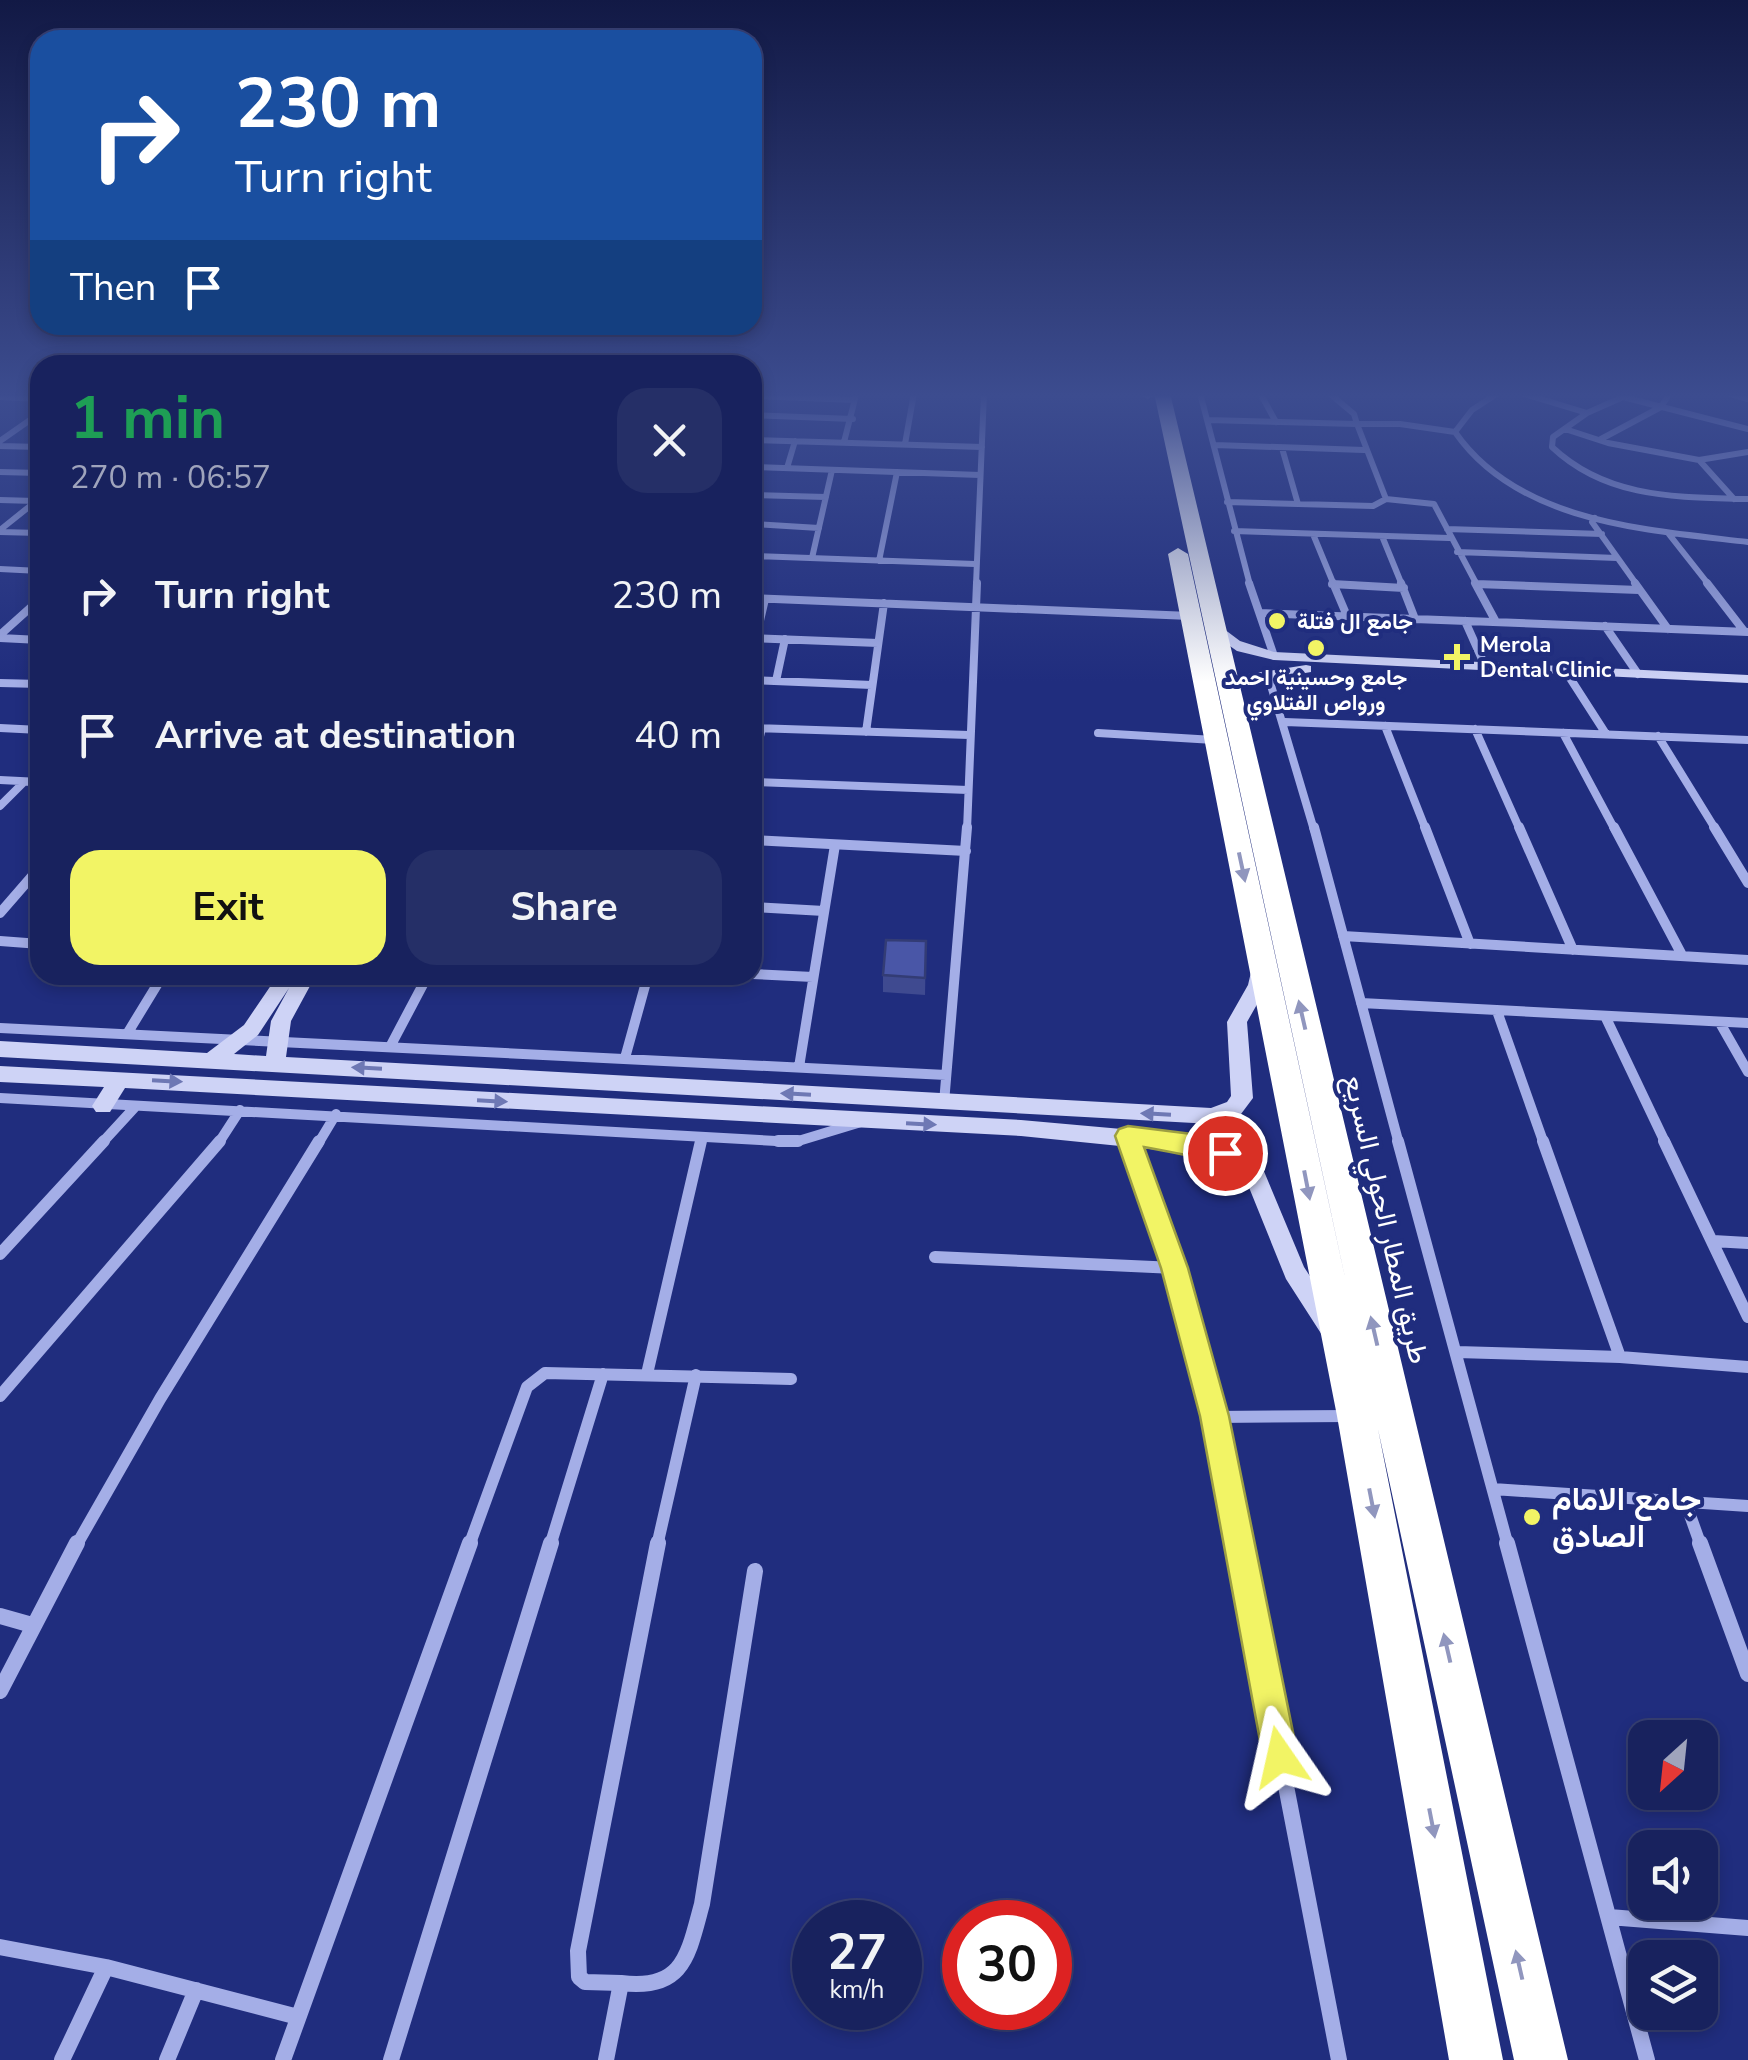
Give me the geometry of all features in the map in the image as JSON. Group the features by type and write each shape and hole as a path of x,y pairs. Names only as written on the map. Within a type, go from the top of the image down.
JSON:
{"highway":[{"name":"طريق المطار الحولي السريع","path":"1171,489 1202,622 1228,694 1541,2060"},
{"name":"طريق المطار الحولي السريع","path":"1202,622 1215,740 1356,1416 1476,2060"}],"street":[{"path":"812,558 828,489"},
{"path":"879,561 894,489"},
{"path":"944,1103 966,852 979,489"},
{"path":"1224,489 1269,650 1274,656"},
{"path":"1294,489 1298,504"},
{"path":"1382,489 1386,499"},
{"path":"1521,489 1595,518 1668,534 1748,542"},
{"path":"1630,489 1748,499"},
{"path":"1726,489 1734,498"},
{"path":"762,494 826,497"},
{"path":"1227,502 1373,506 1386,499 1434,504 1496,622"},
{"path":"0,500 30,500"},
{"path":"0,531 30,507"},
{"path":"1595,518 1592,522 1668,628"},
{"path":"762,525 819,528"},
{"path":"0,531 30,533"},
{"path":"1234,531 1382,536 1602,534"},
{"path":"1313,534 1347,616"},
{"path":"1668,534 1746,632"},
{"path":"1382,536 1415,619"},
{"path":"1457,552 1618,558"},
{"path":"762,556 976,564"},
{"path":"0,569 30,570"},
{"path":"1332,584 1404,588"},
{"path":"1476,584 1639,590"},
{"path":"762,609 765,598 1202,622 1243,649 1274,656 1570,678 1748,682"},
{"path":"866,732 884,603"},
{"path":"0,637 30,608"},
{"path":"1260,613 1746,632"},
{"path":"1466,621 1486,668"},
{"path":"1605,626 1638,674"},
{"path":"0,637 30,639"},
{"path":"762,638 878,642"},
{"path":"776,681 786,640"},
{"path":"1228,694 1240,679 1296,668 1486,668 1748,682"},
{"path":"1268,672 1285,722 1647,2060"},
{"path":"1570,678 1606,734"},
{"path":"762,680 872,686"},
{"path":"0,683 30,682"},
{"path":"1285,722 1747,742"},
{"path":"1386,726 1470,944"},
{"path":"0,728 30,730"},
{"path":"762,728 970,735"},
{"path":"1475,729 1573,950"},
{"path":"1098,733 1130,739 1184,736 1215,740"},
{"path":"1562,733 1682,955"},
{"path":"1658,736 1748,884"},
{"path":"0,780 30,782"},
{"path":"0,806 24,782"},
{"path":"762,782 968,790"},
{"path":"762,841 966,852"},
{"path":"799,1068 835,845"},
{"path":"0,913 30,878"},
{"path":"762,908 824,911"},
{"path":"1343,936 1748,960"},
{"path":"0,941 30,943"},
{"path":"0,1049 1202,1116 1227,1112 1238,1104 1244,1092 1238,1022 1258,985 1262,961"},
{"path":"762,975 813,978"},
{"path":"127,1034 157,985"},
{"path":"212,1060 260,1021 282,985"},
{"path":"275,1063 276,1040 285,1012 300,985"},
{"path":"391,1045 423,985"},
{"path":"626,1058 645,985"},
{"path":"1361,1003 1748,1023"},
{"path":"1497,1010 1620,1357"},
{"path":"1606,1018 1748,1317"},
{"path":"1720,1023 1748,1072"},
{"path":"0,1028 946,1074"},
{"path":"8,1074 18,1060 34,1051"},
{"path":"8,1074 1128,1136 1200,1145 1247,1166 1261,1184 1294,1272 1328,1322 1342,1357"},
{"path":"104,1106 120,1079"},
{"path":"648,1110 659,1096 651,1085"},
{"path":"712,1089 704,1102 712,1113"},
{"path":"0,1108 6,1099 336,1114 794,1142 862,1121"},
{"path":"0,1254 135,1106"},
{"path":"0,1396 220,1141 240,1110"},
{"path":"0,1691 32,1626 198,1333 336,1114"},
{"path":"1128,1136 1175,1268 1214,1416 1339,2060"},
{"path":"647,1374 701,1139"},
{"path":"1713,1241 1748,1243"},
{"path":"935,1256 1175,1268"},
{"path":"1457,1352 1748,1366"},
{"path":"283,2060 519,1402 536,1377 545,1373 791,1379"},
{"path":"391,2060 603,1374"},
{"path":"696,1376 652,1569 578,1952 580,1977 585,1982 656,1985 672,1975 694,1934 755,1571"},
{"path":"1214,1416 1356,1416"},
{"path":"1493,1489 1748,1506"},
{"path":"1685,1501 1748,1674"},
{"path":"0,1616 32,1626"},
{"path":"1609,1917 1748,1928"},
{"path":"0,1947 106,1966 298,2017"},
{"path":"62,2060 106,1966"},
{"path":"606,2060 621,1983"},
{"path":"167,2060 196,1990"}],"building":[{"path":"886,940 926,941 925,978 883,975"}],"place":[{"name":"جامع ال فتلة","path":"1277,621"},
{"name":"جامع وحسينية احمد ورواص الفتلاوي","path":"1316,648"},
{"name":"Merola Dental Clinic","path":"1457,657"},
{"name":"جامع الامام الصادق","path":"1532,1517"}],"route":[{"path":"1225,1153 1200,1145 1128,1136 1175,1268 1214,1416 1280,1757"}]}
